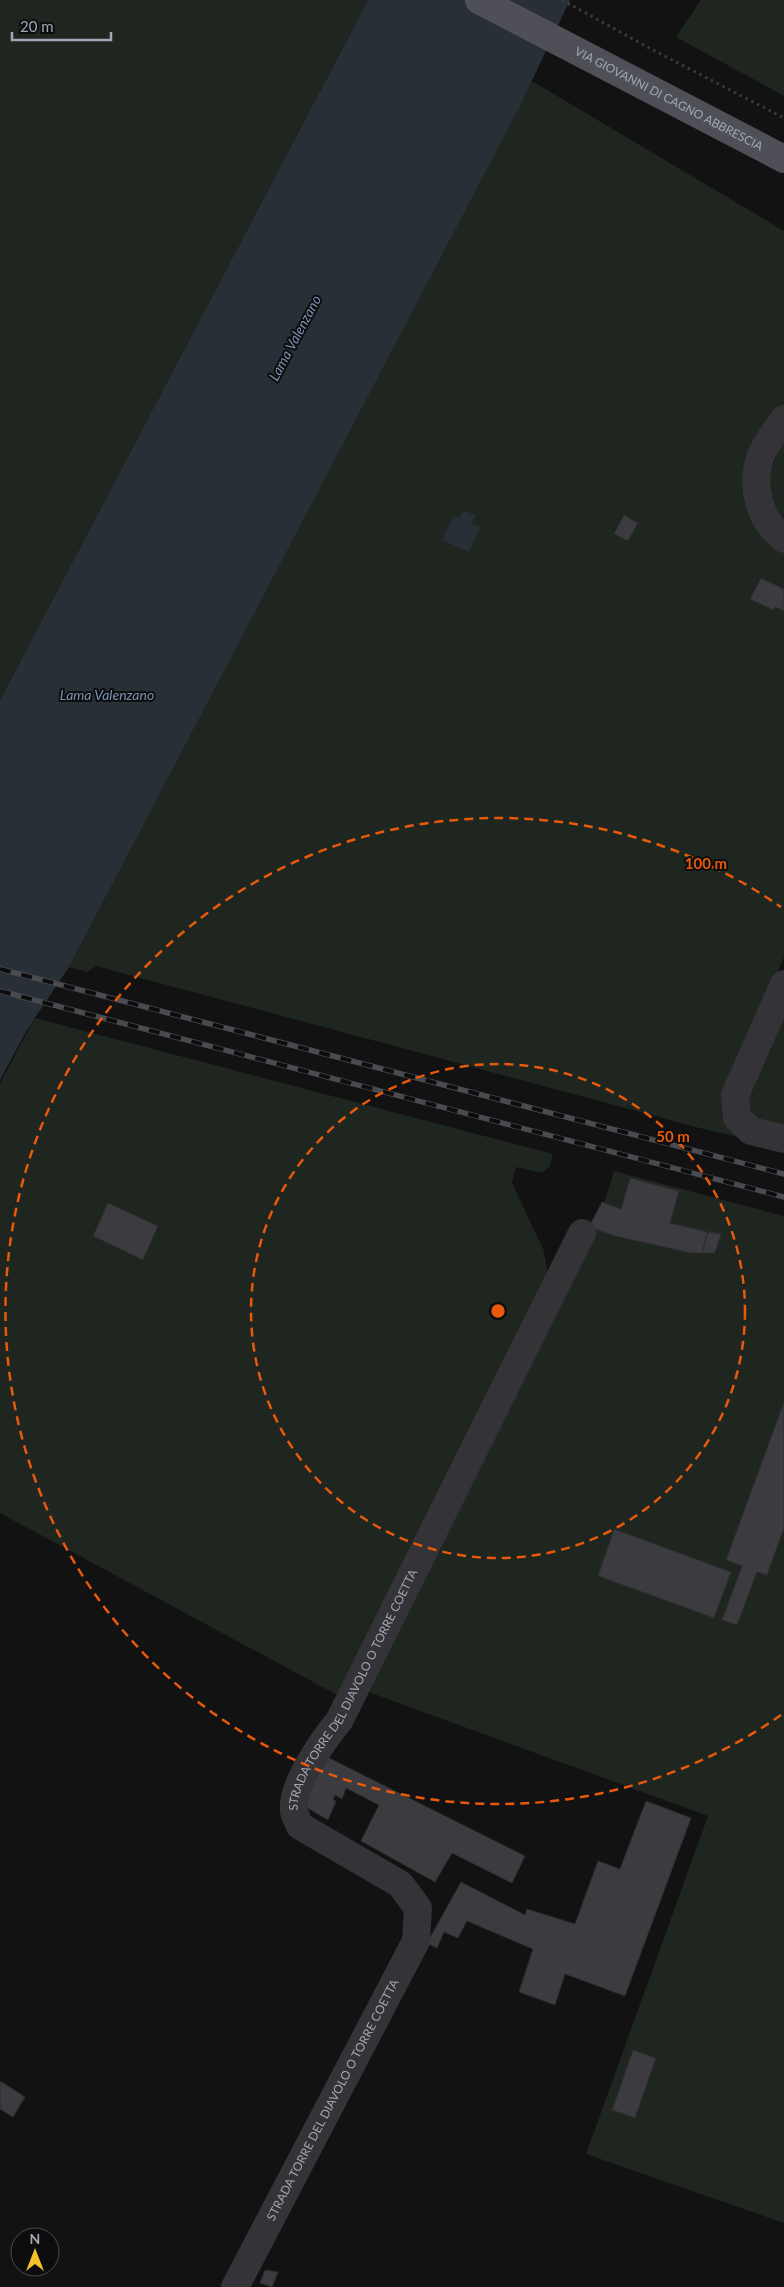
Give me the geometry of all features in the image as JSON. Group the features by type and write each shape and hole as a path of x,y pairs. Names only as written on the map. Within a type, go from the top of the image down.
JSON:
{"main road":[{"name":"VIA GIOVANNI DI CAGNO ABBRESCIA","path":"479,0 784,159"}],"lane":[{"path":"784,419 761,455 756,491 761,509 769,525 784,539"},
{"path":"784,984 735,1095 736,1118 751,1131 784,1139"},
{"name":"STRADA TORRE DEL DIAVOLO O TORRE COETTA","path":"234,2287 416,1941 418,1908 400,1884 300,1826 294,1811 297,1790 319,1746 339,1721 582,1233"}],"path":[{"path":"562,0 784,118"}],"shaded area":[{"path":"0,0 368,0 0,700"},
{"path":"701,0 784,0 784,96 676,37"},
{"path":"532,81 784,231 784,405 749,460 784,550 784,957 725,1097 749,1139 711,1131 96,966 87,972 69,967"},
{"path":"784,435 784,523 769,503 768,478"},
{"path":"784,1006 784,1132 754,1124 742,1102"},
{"path":"35,1018 553,1154 550,1166 542,1173 516,1167 512,1183 544,1251 547,1269 544,1287 341,1697 0,1513 0,1083"},
{"path":"614,1171 784,1216 784,2223 586,2154 708,1816 366,1691 595,1232"}],"water":[{"name":"Lama Valenzano","path":"368,0 570,0 521,104 69,967 27,1030 0,1080 0,700"},
{"path":"463,510 475,515 472,524 480,527 469,552 442,540 453,516 459,519"}],"building":[{"path":"624,515 638,523 628,541 614,534"},
{"path":"761,578 784,589 784,611 775,607 773,610 750,599"},
{"path":"630,1178 679,1191 670,1223 708,1232 702,1253 691,1253 615,1236 589,1227 602,1202 621,1209"},
{"path":"108,1203 158,1226 143,1260 93,1236"},
{"path":"708,1232 721,1234 715,1253 702,1253"},
{"path":"784,1402 784,1528 767,1575 757,1572 737,1625 722,1620 742,1566 726,1560"},
{"path":"614,1529 731,1572 714,1618 598,1576"},
{"path":"325,1756 525,1856 512,1883 452,1853 435,1882 361,1841 379,1805 346,1788 342,1799 335,1795 333,1800 336,1801 328,1820 306,1807 305,1803"},
{"path":"646,1801 691,1818 625,1996 565,1974 555,2005 519,1992 533,1949 467,1921 458,1938 444,1932 437,1948 427,1943 461,1882 525,1915 527,1909 575,1924 598,1861 620,1869"},
{"path":"633,2050 656,2058 635,2118 612,2110"},
{"path":"0,2081 25,2097 13,2117 0,2109"},
{"path":"265,2270 278,2272 272,2287 260,2283"}],"railway":[{"path":"0,969 784,1174"},
{"path":"0,991 784,1197"}]}
